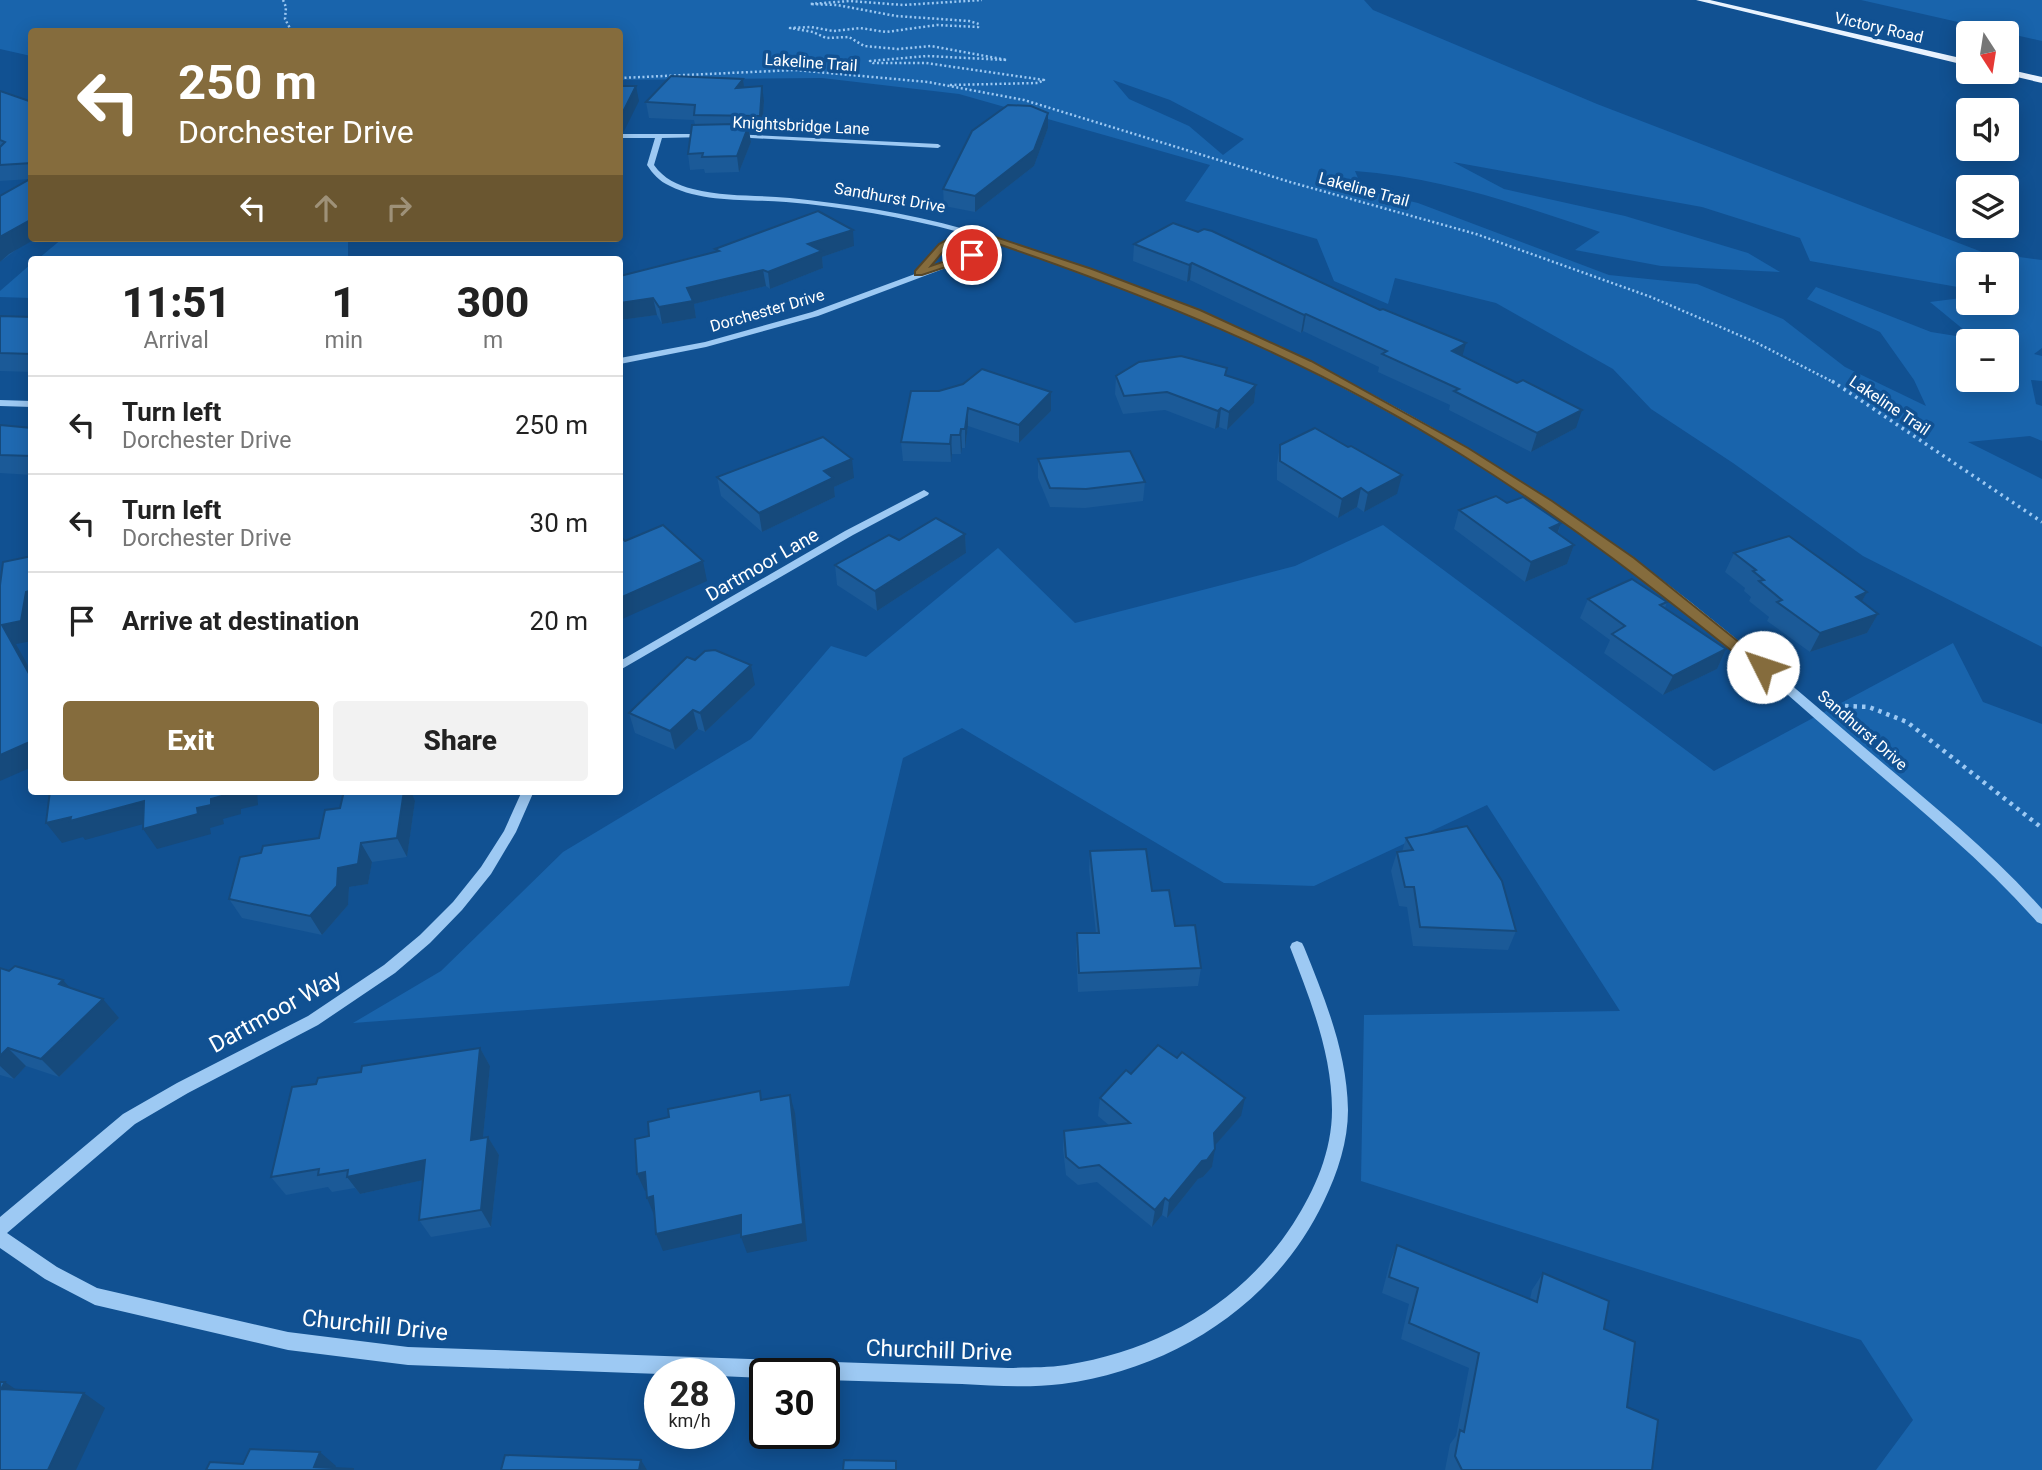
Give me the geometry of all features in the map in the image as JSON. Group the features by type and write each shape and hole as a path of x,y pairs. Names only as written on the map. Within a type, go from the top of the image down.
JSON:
{"main road":[{"name":"Victory Road","path":"1700,0 1956,60"},
{"path":"2020,75 2042,80"}],"street":[{"name":"Sandhurst Drive","path":"659,135 650,159 652,170 661,180 682,189 872,209 968,230 999,240 1088,271 1225,326 1307,364 1443,438 1547,504 1629,561 1726,636 1996,870 2042,918"},
{"name":"Knightsbridge Lane","path":"623,136 741,135 939,146"},
{"name":"Dorchester Drive","path":"919,273 943,246 968,230"},
{"name":"Dorchester Drive","path":"623,360 706,344 782,324 972,255 999,240"},
{"path":"0,403 28,404"},
{"name":"Dartmoor Lane","path":"623,664 849,533 924,493"},
{"name":"Dartmoor Way","path":"0,1228 128,1120 200,1078 323,1016 399,959 433,930 487,870 507,839 526,795"},
{"name":"Churchill Drive","path":"0,1238 51,1273 95,1296 288,1340 408,1356 1008,1377 1065,1374 1120,1363 1165,1347 1206,1325 1242,1298 1273,1267 1299,1232 1319,1196 1338,1137 1339,1081 1323,1013 1297,947"}],"path":[{"path":"283,0 286,7 285,19 290,28"},
{"path":"948,85 1038,83 1044,80 921,62 891,65 873,63 870,61 926,56 1007,60 931,46 898,49 864,46 849,37 827,38 813,32 790,28 811,27 833,32 860,28 886,32 937,25 978,27 979,24 969,21 896,16 837,5 810,4 853,1 903,5 982,0"},
{"name":"Lakeline Trail","path":"623,78 781,70 948,85 1024,100 1290,182 1420,217 1573,267 1755,342 1845,388 2042,522"},
{"path":"1818,714 1851,705 1886,712 1907,722 2042,828"}],"shaded area":[{"path":"0,0 1364,0 1373,10 1597,104 1982,252 1956,252 1956,287 1810,261 1800,238 1702,207 1453,162 1504,189 1625,216 1748,253 1780,272 1661,266 1575,250 1600,232 1510,202 1418,179 1355,171 1363,190 1418,203 1609,275 1697,284 1783,319 1845,367 1926,406 1914,380 1880,332 1807,299 1816,287 1931,332 1956,336 1956,392 2019,392 2019,329 1963,329 1930,302 1956,299 1956,315 2019,315 2019,257 2042,260 2042,348 2034,354 2042,356 2042,381 2031,380 2036,404 2042,406 2042,441 2030,436 1968,442 2042,479 2042,647 1863,556 1733,463 1651,409 1613,369 1496,303 1395,278 1388,304 1334,281 1317,239 1185,201 1210,165 959,94 822,78 623,80 623,28 28,28 28,55 0,49","holes":["1113,80 1170,100 1244,139 1223,155 1189,126 1129,99"]},
{"path":"1861,0 2042,0 2042,41 2020,36 2020,21 1956,22"},
{"path":"58,242 348,242 348,256 42,256"},
{"path":"28,267 28,298 0,297 0,291"},
{"path":"1383,525 1714,771 1953,643 1983,702 2042,724 2042,1470 1876,1470 1913,1420 1861,1340 1361,1181 1364,1015 1620,1011 1487,805 1314,886 1224,883 962,728 903,758 849,986 353,1023 441,971 563,852 751,739 831,646 866,657 998,548 1075,623 1295,566"}],"building":[{"path":"671,76 743,79 736,88 762,86 760,116 694,115 695,105 646,102"},
{"path":"623,86 636,86 623,112"},
{"path":"0,91 28,101 28,163 0,165 0,147 5,142 0,140"},
{"path":"1008,105 1031,106 1048,113 1034,150 975,196 943,189 972,131"},
{"path":"735,124 748,127 737,156 702,157 703,153 688,154 692,125"},
{"path":"28,180 28,221 0,237 0,196"},
{"path":"818,211 853,230 808,244 822,251 768,272 763,270 687,288 693,301 659,307 653,298 623,303 623,275 719,251 715,249"},
{"path":"1173,223 1198,232 1204,229 1212,231 1380,310 1466,343 1452,351 1517,383 1523,380 1582,410 1537,433 1454,391 1459,389 1382,354 1387,351 1192,263 1189,265 1134,244"},
{"path":"0,316 28,317 28,354 0,353"},
{"path":"1181,356 1227,368 1225,375 1256,385 1229,412 1221,408 1218,411 1167,392 1124,396 1116,376 1139,362"},
{"path":"982,369 1051,392 1019,425 968,408 965,429 961,429 960,435 951,435 950,444 901,442 911,391 939,391 963,384"},
{"path":"0,425 28,428 28,456 0,455"},
{"path":"1315,428 1402,475 1368,493 1361,488 1342,499 1280,461 1280,445"},
{"path":"823,437 852,459 824,471 833,478 759,513 717,477"},
{"path":"1130,451 1145,482 1086,489 1050,488 1038,459"},
{"path":"1496,496 1507,503 1523,497 1561,523 1550,528 1574,545 1531,562 1459,510"},
{"path":"936,518 965,534 875,591 835,565 889,535 899,540"},
{"path":"663,525 703,561 623,597 623,539 625,541"},
{"path":"1789,536 1867,592 1856,597 1878,614 1820,633 1777,602 1782,600 1759,581 1764,580 1753,571 1756,570 1734,553"},
{"path":"28,557 28,591 21,621 2,625 28,672 28,743 0,755 0,585 3,562"},
{"path":"1632,579 1667,602 1660,605 1726,649 1673,676 1612,634 1625,626 1588,599"},
{"path":"715,650 751,665 700,713 693,710 670,731 629,713 687,657 695,660 705,651"},
{"path":"50,795 225,795 211,799 211,805 197,808 198,814 143,829 144,801 70,821 71,817 46,823"},
{"path":"343,795 403,795 397,838 361,843 358,864 338,868 337,886 310,916 229,899 240,857 261,853 263,846 319,838 325,810 340,808"},
{"path":"1467,826 1502,881 1516,931 1420,927 1414,887 1405,887 1397,852 1413,850 1406,838"},
{"path":"1146,849 1152,891 1169,890 1175,926 1195,925 1201,968 1079,973 1077,933 1099,933 1090,851"},
{"path":"15,966 63,980 59,984 103,999 41,1059 8,1048 0,1056 0,968 9,971"},
{"path":"1158,1045 1177,1058 1182,1052 1245,1098 1214,1133 1215,1149 1207,1160 1202,1161 1169,1201 1165,1198 1155,1210 1099,1165 1079,1168 1066,1157 1064,1131 1130,1123 1100,1098 1126,1070 1131,1074"},
{"path":"480,1048 471,1140 488,1137 481,1210 419,1220 425,1160 347,1177 348,1170 318,1175 319,1169 271,1177 292,1087 316,1084 318,1078 361,1072 362,1066"},
{"path":"760,1091 761,1100 790,1095 803,1224 741,1237 741,1215 656,1234 653,1196 647,1198 645,1172 637,1174 635,1139 649,1136 648,1122 669,1117 668,1109"},
{"path":"1397,1245 1537,1302 1543,1273 1609,1301 1604,1329 1635,1342 1627,1407 1658,1420 1652,1470 1462,1470 1455,1456 1460,1430 1464,1432 1479,1353 1409,1323 1418,1288 1389,1277"},
{"path":"0,1382 5,1382 1,1389 84,1393 48,1470 0,1470"},
{"path":"250,1449 320,1452 314,1467 353,1470 206,1470 210,1462 243,1464"},
{"path":"505,1455 641,1460 639,1470 501,1470"},
{"path":"844,1460 896,1461 896,1470 843,1470"}],"route":[{"path":"972,255 919,273 943,246 968,230 1196,312 1307,364 1464,450 1547,504 1629,561 1763,667"}]}
